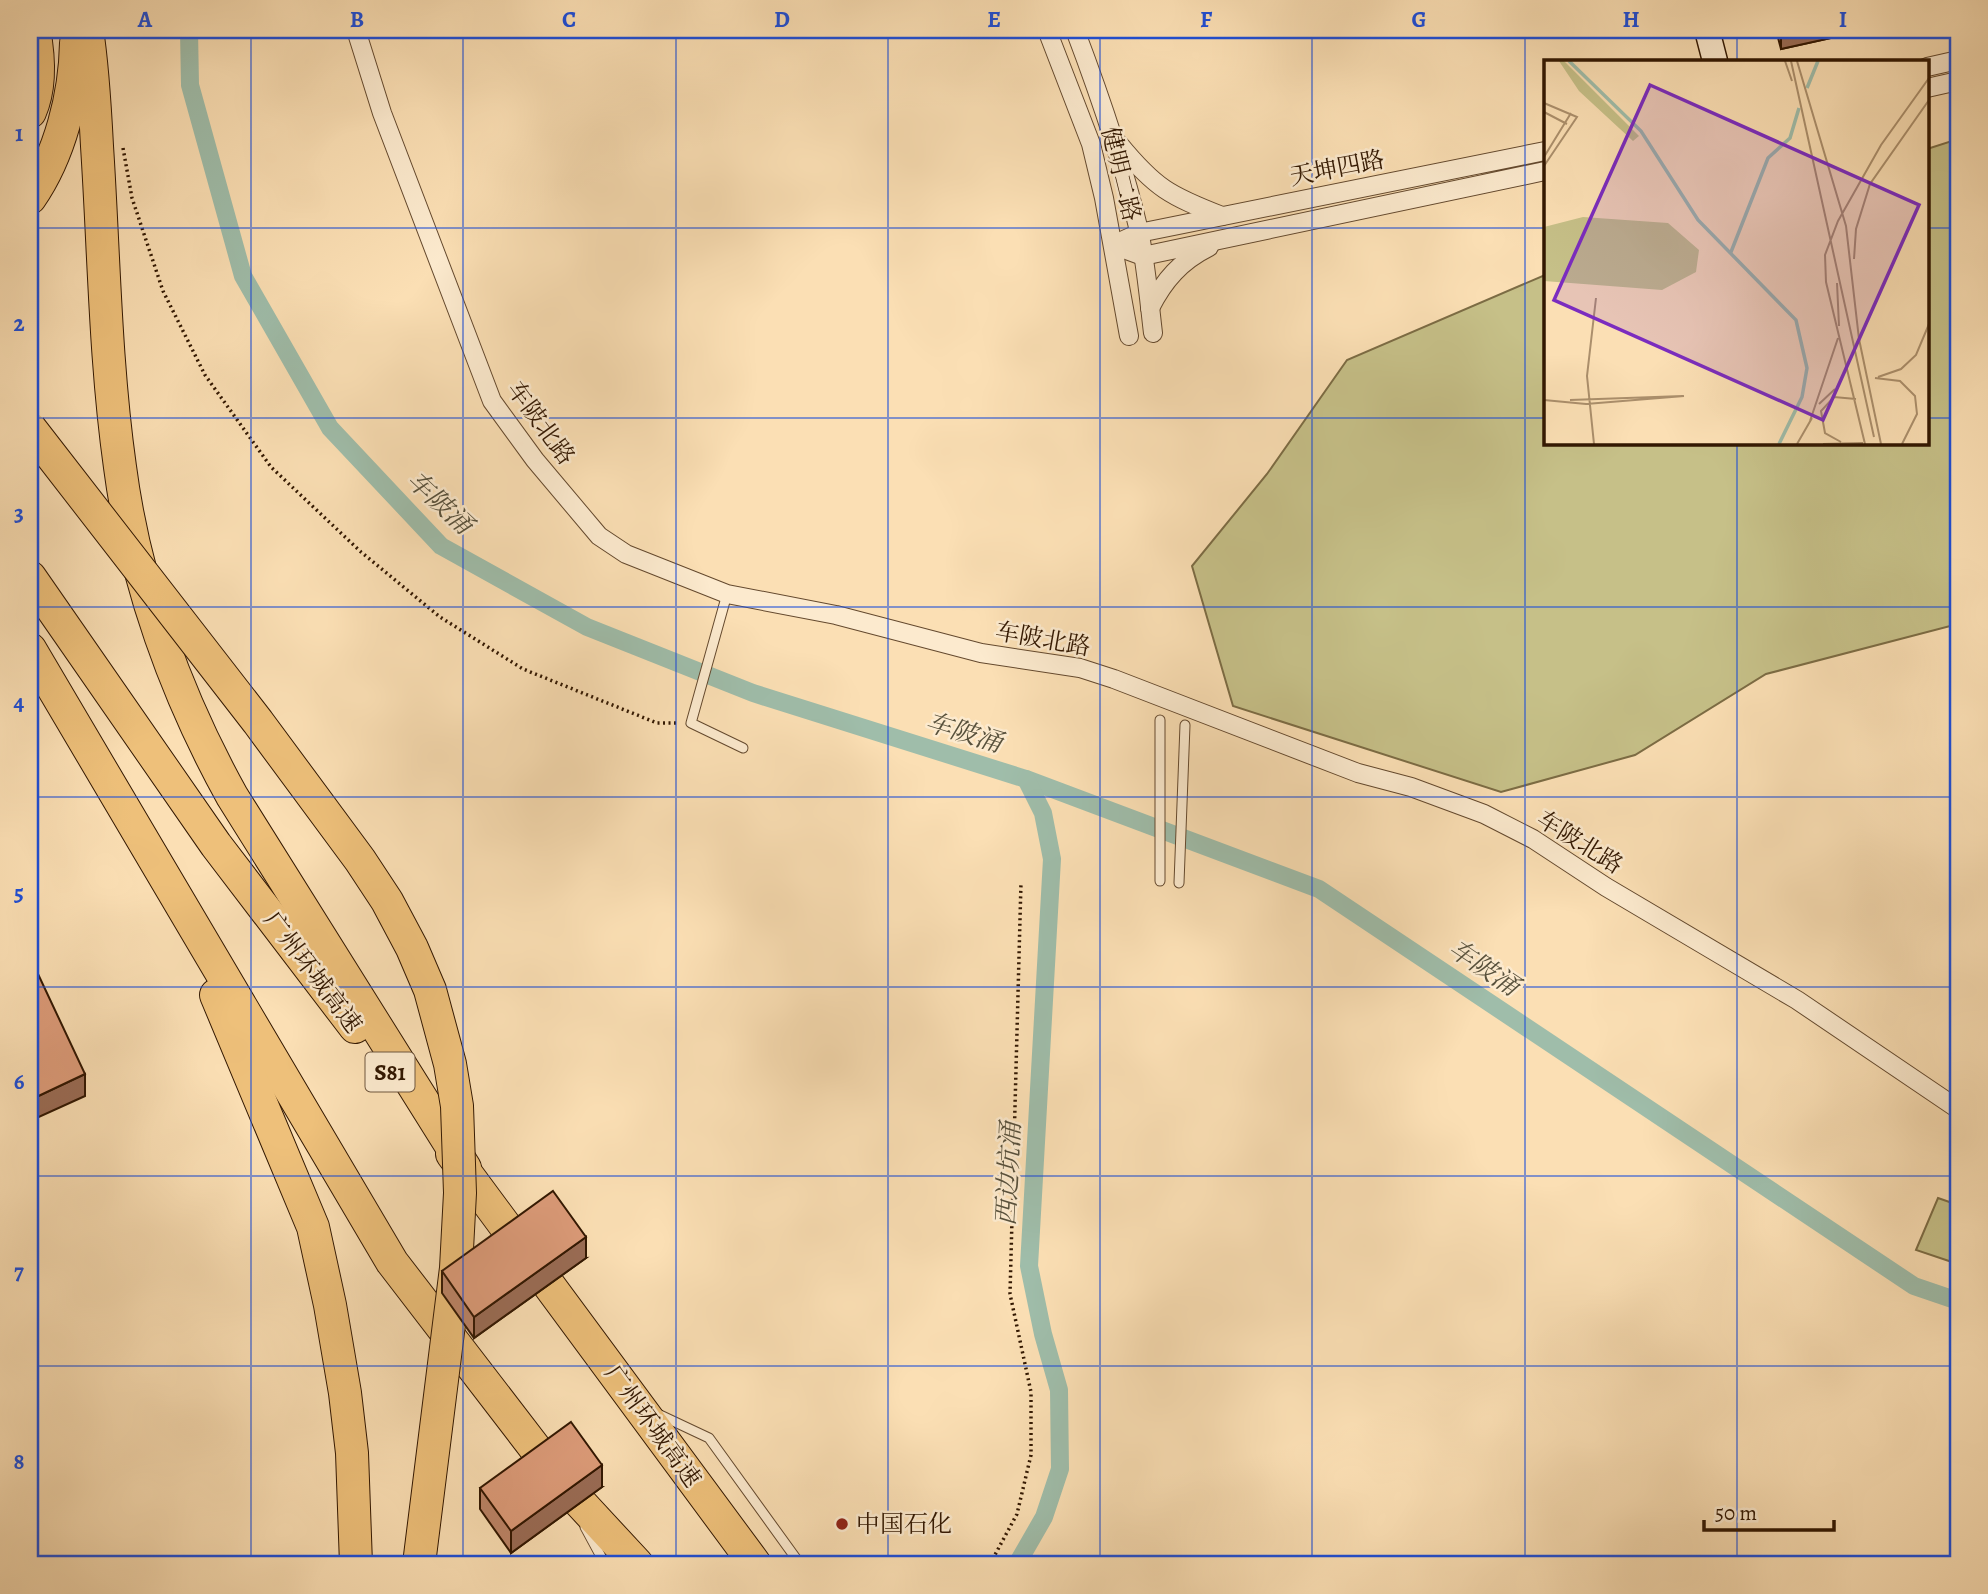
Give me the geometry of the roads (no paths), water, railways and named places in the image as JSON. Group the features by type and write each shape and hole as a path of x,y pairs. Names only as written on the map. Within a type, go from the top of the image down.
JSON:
{"highway":[{"path":"30,111 35,100 38,52 34,30"},
{"path":"30,198 50,159 66,113 73,76 76,30"},
{"path":"87,30 95,104 107,321 120,468 133,540 158,628 190,710 227,787 475,1184"},
{"path":"30,428 258,722 360,860 412,947 430,990 450,1064 457,1106 460,1193 456,1268 419,1564"},
{"name":"广州环城高速","path":"30,577 216,845 475,1184 755,1564"},
{"path":"30,649 392,1262 561,1482 637,1564"},
{"path":"169,884 313,1227 345,1392 352,1453 356,1564"}],"street":[{"name":"车陂北路","path":"356,30 382,113 481,375 502,417 599,536 626,554 727,594 836,615 981,653 1080,668 1114,678 1359,773 1411,787 1484,814 1533,839 1615,892 1797,1000 1958,1109"},
{"name":"健明二路","path":"1047,30 1091,144 1129,336"},
{"name":"健明二路","path":"1074,30 1113,137 1139,233 1153,333"},
{"path":"1707,30 1715,60"},
{"path":"1928,67 1958,60"},
{"path":"1928,88 1958,81"},
{"path":"1113,137 1153,183 1167,193 1223,216"},
{"name":"天坤四路","path":"1113,245 1139,233 1544,151"},
{"name":"天坤四路","path":"1143,256 1544,171"},
{"path":"1150,308 1171,274 1180,265 1193,255 1226,239"},
{"path":"1113,245 1143,256"}],"lane":[{"path":"1129,336 1153,333"},
{"path":"727,594 691,723 743,748"},
{"path":"1160,720 1160,881"},
{"path":"1179,883 1185,725"},
{"path":"635,1402 709,1438 800,1564"},
{"path":"561,1482 605,1564"}],"waterway":[{"name":"车陂涌","path":"189,30 190,85 243,276 330,428 441,546 587,627 753,693 1026,779 1319,889 1914,1286 1958,1301"},
{"name":"西边坑涌","path":"1017,1564 1044,1517 1060,1469 1059,1390 1043,1334 1029,1266 1052,859 1043,813 1026,779"}],"place":[{"name":"中国石化","path":"842,1524"}]}
